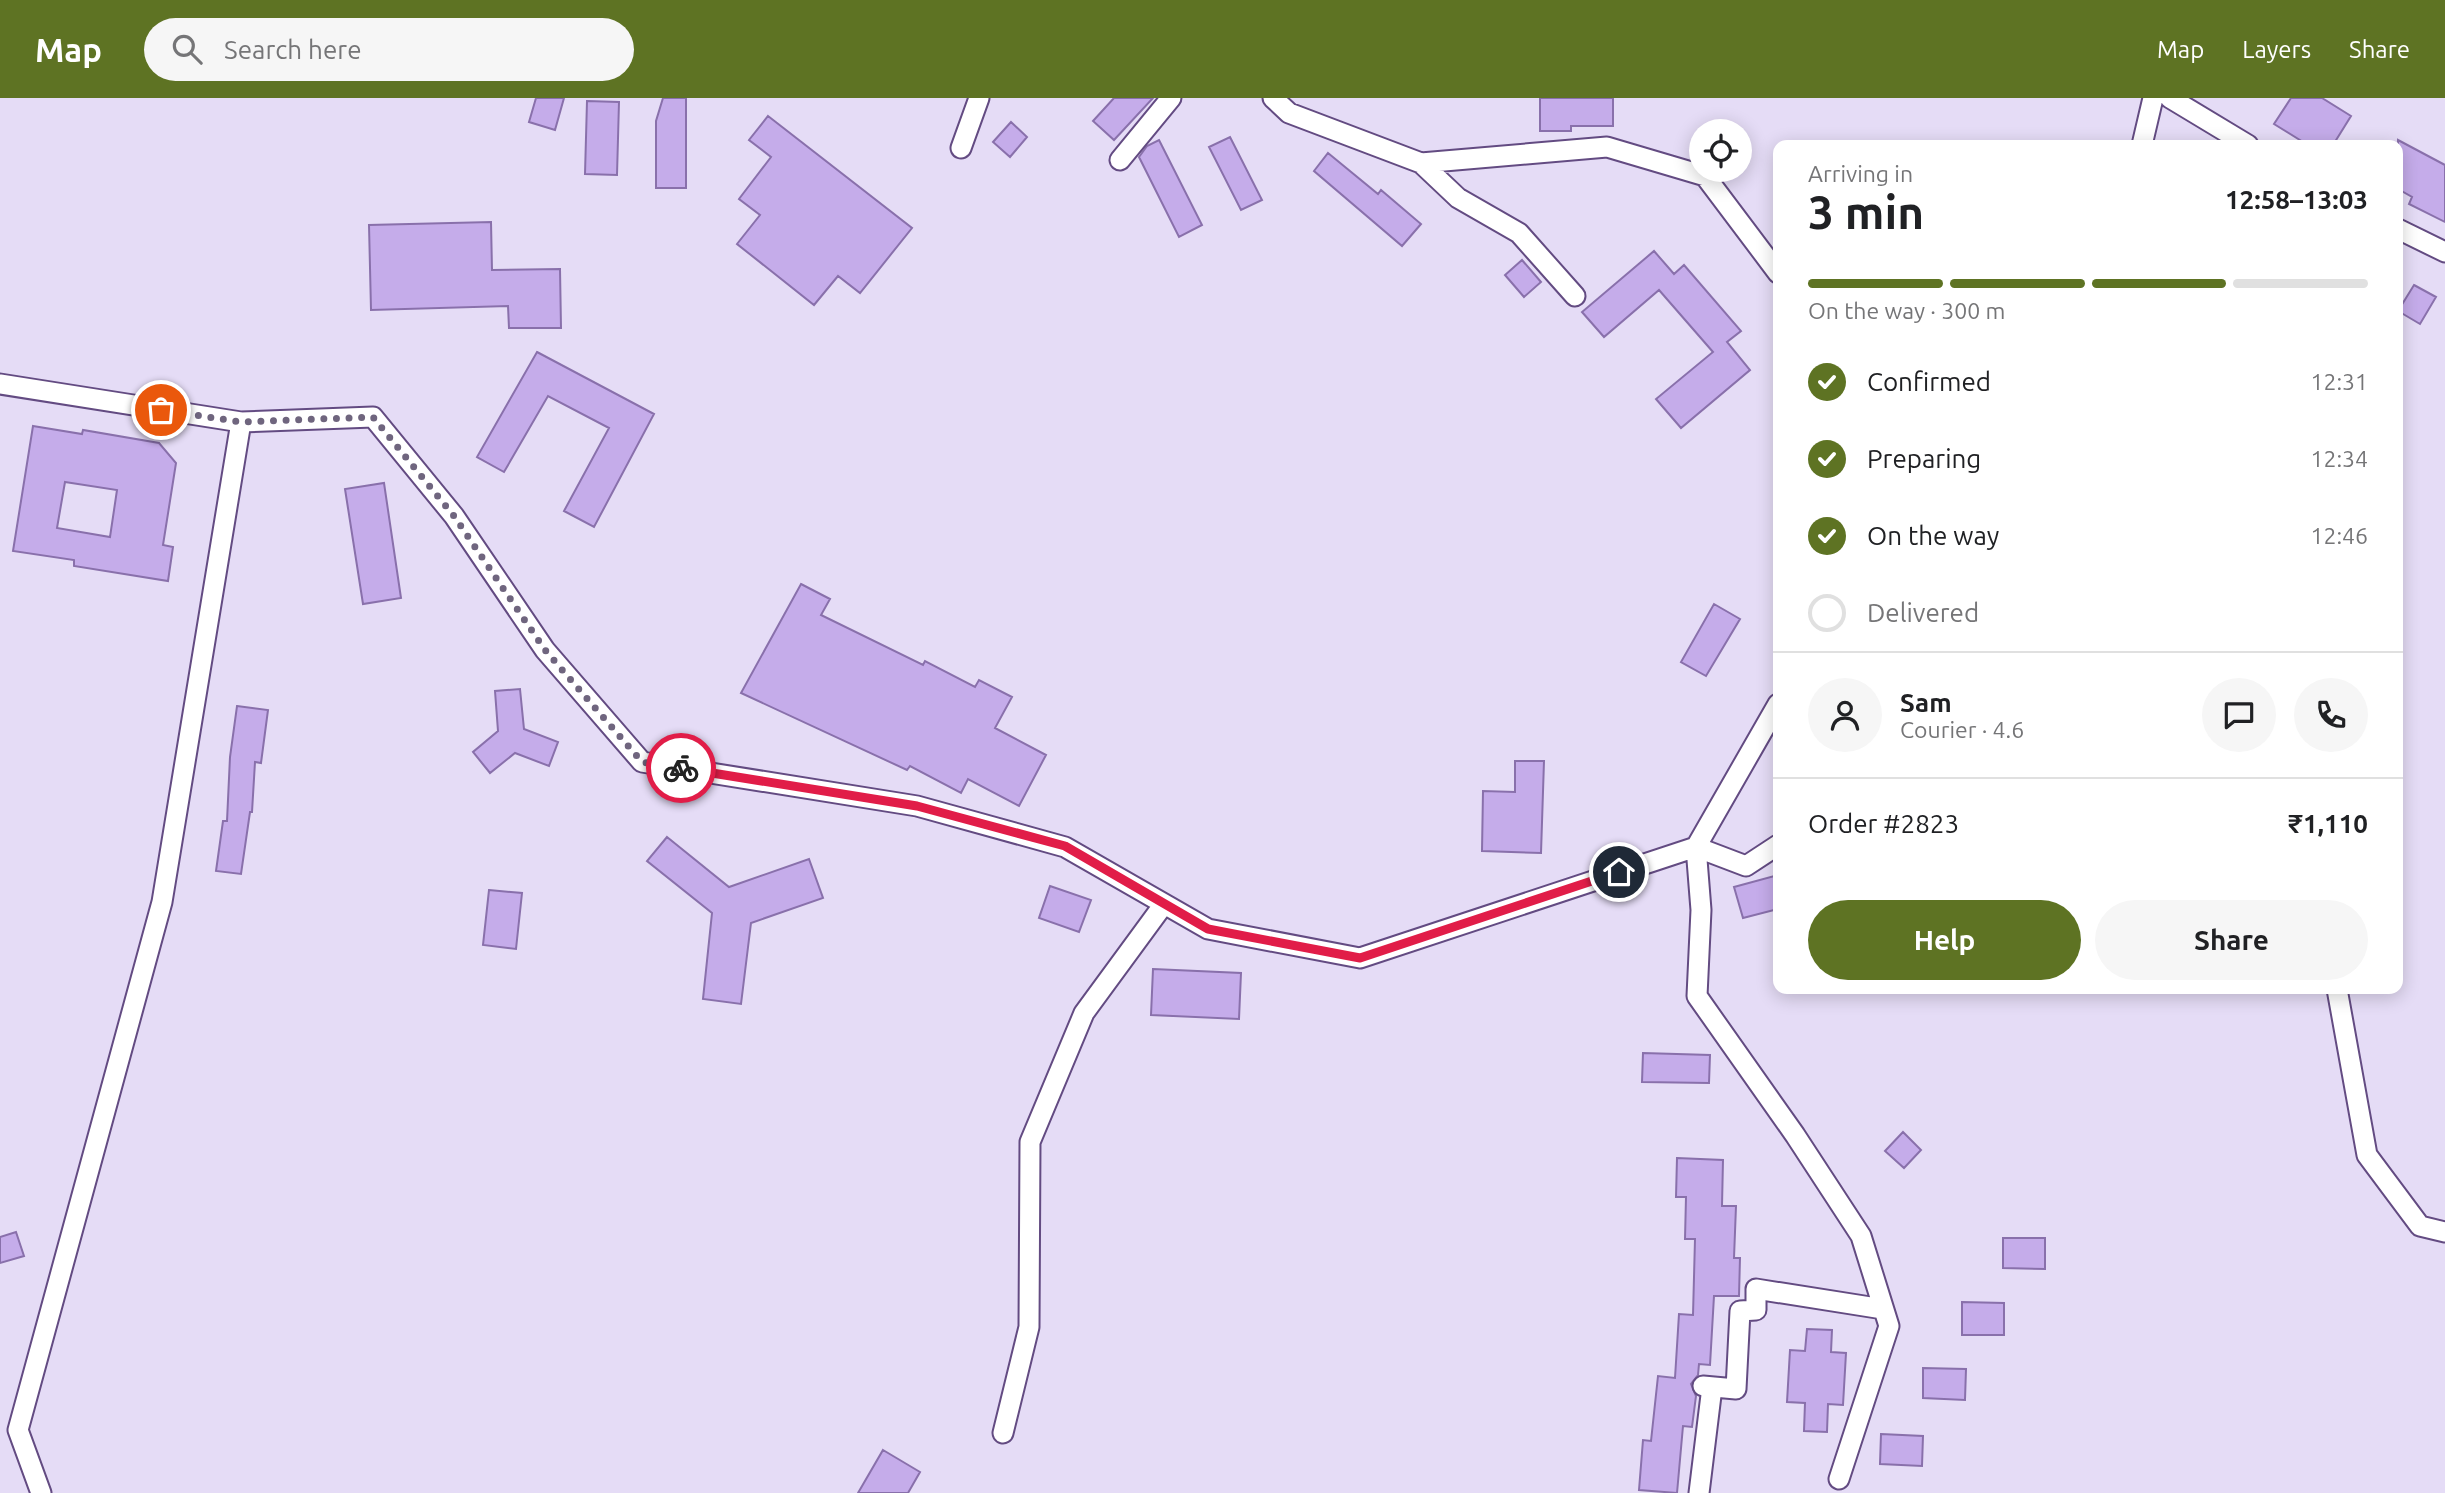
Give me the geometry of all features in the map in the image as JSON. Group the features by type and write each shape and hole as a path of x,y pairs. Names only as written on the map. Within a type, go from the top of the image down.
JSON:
{"street":[{"path":"961,148 979,98"},
{"path":"1120,160 1171,98"},
{"path":"1273,98 1289,113 1421,163 1458,198 1519,233 1575,296"},
{"path":"2143,140 2153,98"},
{"path":"2170,98 2240,140"},
{"path":"1421,163 1607,148 1704,176 1773,266"},
{"path":"2403,231 2445,252"},
{"path":"0,384 241,422 373,417 454,516 545,650 642,762 917,806 1065,846 1208,929 1360,958 1696,847 1746,866 1773,848"},
{"path":"41,1493 18,1430 162,902 241,422"},
{"path":"1773,713 1696,847 1701,910 1697,996 1795,1135 1861,1236 1889,1326 1839,1479"},
{"path":"1003,1433 1029,1327 1030,1142 1084,1013 1164,904"},
{"path":"2338,994 2367,1155 2420,1226 2445,1232"},
{"path":"1699,1493 1707,1387 1736,1389 1740,1311 1756,1310 1756,1289 1883,1309"}],"building":[{"path":"536,98 564,98 555,130 529,122"},
{"path":"663,98 686,98 686,188 656,188 656,121"},
{"path":"1114,98 1153,98 1114,140 1093,121"},
{"path":"1540,98 1613,98 1613,126 1571,126 1571,131 1540,131"},
{"path":"2291,98 2322,98 2351,116 2336,140 2300,140 2274,124"},
{"path":"587,101 619,102 617,175 585,174"},
{"path":"768,116 912,228 860,293 838,276 814,305 737,244 760,215 739,199 771,157 749,140"},
{"path":"1011,122 1027,137 1010,157 993,142"},
{"path":"1230,137 1262,200 1241,210 1209,147"},
{"path":"1159,140 1202,225 1179,237 1139,157 1147,146"},
{"path":"2403,143 2445,165 2445,222 2409,204 2412,197 2403,192"},
{"path":"1328,153 1378,194 1381,190 1421,224 1402,246 1314,171"},
{"path":"491,222 492,270 560,269 561,328 509,328 508,306 371,310 369,225"},
{"path":"1654,251 1674,274 1684,265 1741,331 1727,342 1750,370 1681,428 1656,399 1713,352 1659,290 1604,337 1582,312"},
{"path":"1522,260 1541,282 1524,297 1505,275"},
{"path":"2414,285 2436,297 2420,324 2403,314 2403,303"},
{"path":"537,352 654,414 594,527 564,511 609,428 548,396 504,472 477,457"},
{"path":"33,426 82,434 83,430 159,443 176,463 163,545 173,547 168,581 74,566 74,560 13,551","holes":["65,482 117,490 110,537 57,528"]},
{"path":"384,483 401,598 363,604 345,489"},
{"path":"801,584 830,599 821,615 923,665 925,661 975,687 979,680 1012,697 995,728 1046,755 1019,806 968,779 961,793 910,766 907,770 741,693"},
{"path":"1714,604 1740,619 1706,676 1681,662"},
{"path":"520,689 524,729 558,742 549,766 515,753 490,773 473,752 498,731 495,691"},
{"path":"237,706 268,710 261,763 255,762 252,812 241,874 216,871 223,821 227,821 230,757"},
{"path":"1515,761 1544,761 1541,853 1482,851 1483,791 1515,792"},
{"path":"667,837 729,887 809,859 823,898 751,923 741,1004 703,999 712,913 647,861"},
{"path":"1773,876 1773,910 1743,918 1734,887"},
{"path":"1050,886 1091,900 1079,932 1039,918"},
{"path":"489,890 522,893 516,949 483,945"},
{"path":"1153,969 1241,973 1239,1019 1151,1015"},
{"path":"1643,1053 1710,1055 1709,1083 1642,1082"},
{"path":"1903,1132 1921,1150 1904,1168 1885,1151"},
{"path":"1677,1158 1723,1160 1722,1206 1736,1206 1734,1258 1740,1258 1739,1296 1714,1296 1710,1365 1699,1364 1698,1375 1691,1384 1696,1396 1692,1427 1683,1426 1677,1493 1639,1490 1643,1440 1651,1441 1658,1376 1675,1378 1679,1314 1693,1315 1695,1239 1685,1239 1686,1197 1676,1197"},
{"path":"16,1232 24,1256 0,1263 0,1237"},
{"path":"2003,1238 2045,1238 2045,1269 2003,1268"},
{"path":"1962,1302 2004,1303 2004,1335 1962,1335"},
{"path":"1807,1329 1832,1330 1831,1352 1846,1353 1843,1405 1828,1404 1827,1432 1804,1431 1805,1403 1787,1402 1790,1350 1805,1351"},
{"path":"1923,1368 1966,1369 1965,1400 1923,1398"},
{"path":"1881,1434 1923,1436 1922,1466 1880,1464"},
{"path":"883,1450 920,1472 908,1493 858,1493"}],"way so far":[{"path":"161,410 241,422 373,417 454,516 545,650 642,762 681,768"}],"route":[{"path":"681,768 917,806 1065,846 1208,929 1360,958 1619,872"}]}
